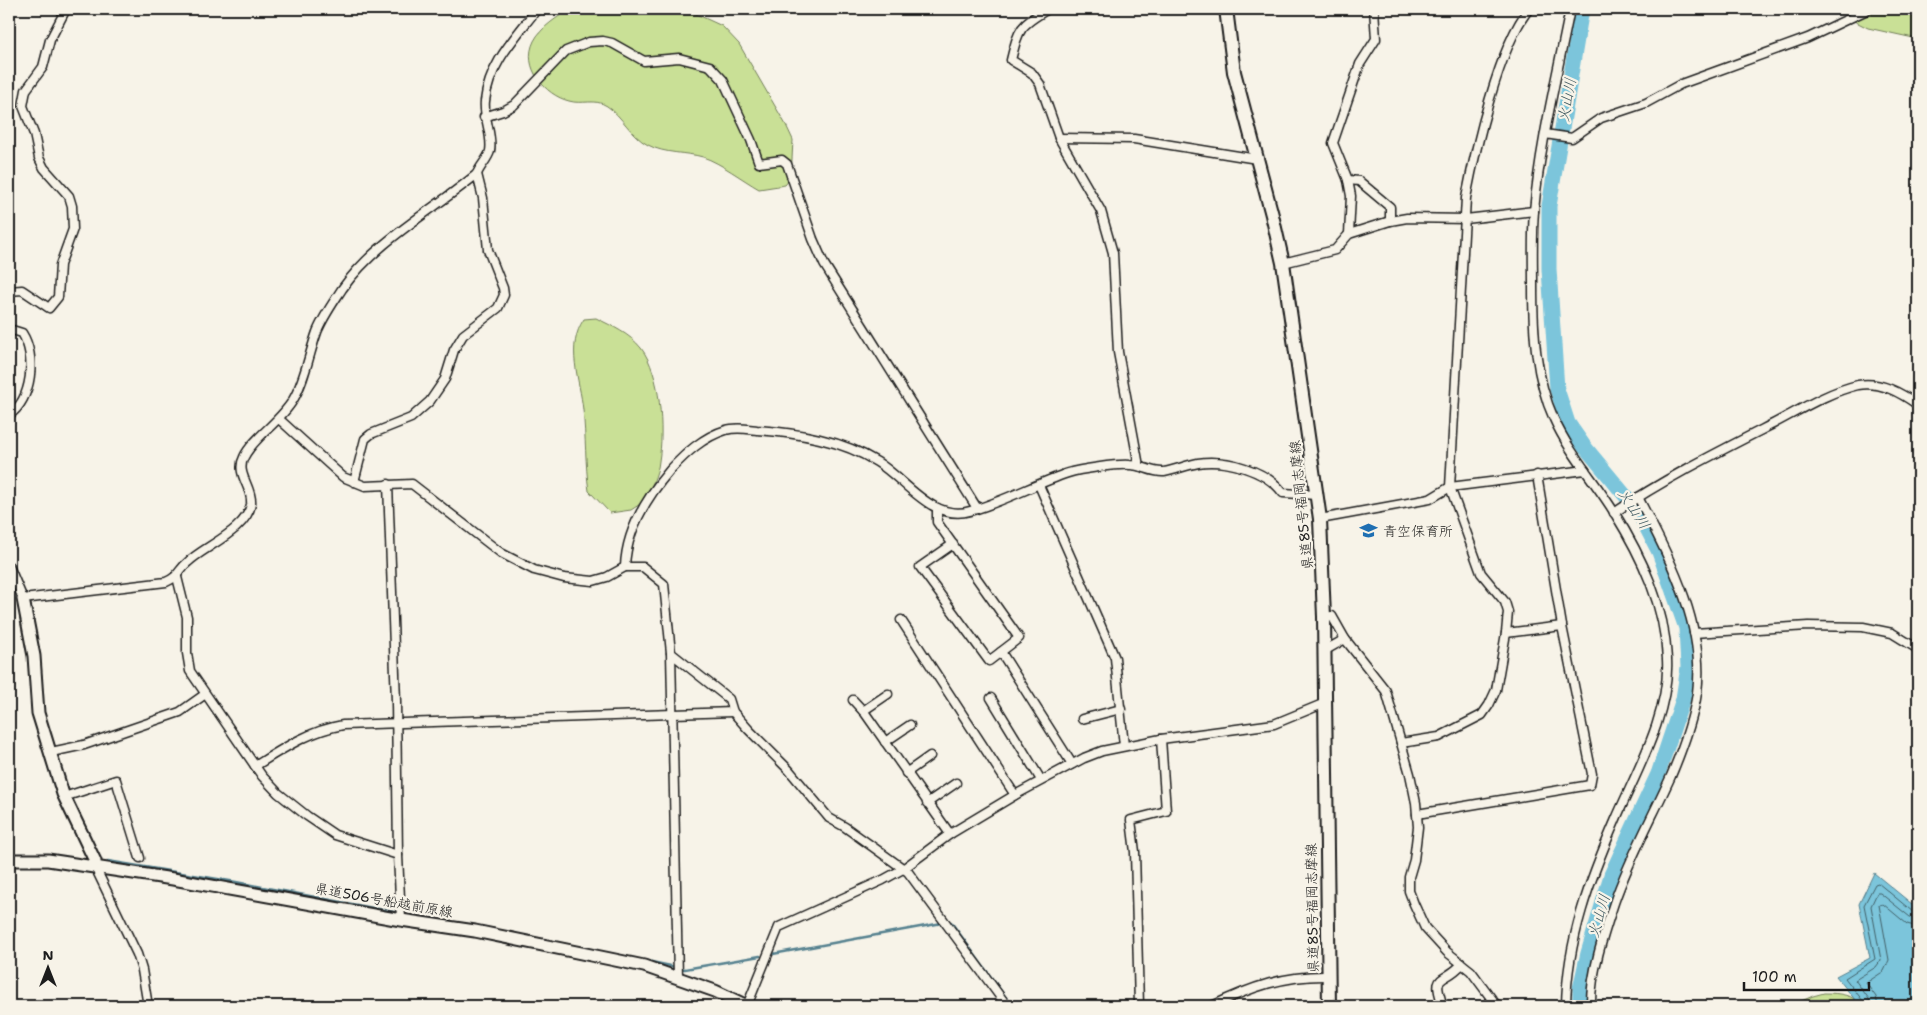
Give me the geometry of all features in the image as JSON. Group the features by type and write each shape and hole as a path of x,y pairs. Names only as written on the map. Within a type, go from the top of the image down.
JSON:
{"main road":[{"name":"県道85号福岡志摩線","path":"1226,9 1234,72 1283,263 1320,519 1324,616 1329,1006"},
{"path":"23,599 34,656 38,713 64,797 95,861 95,867"},
{"name":"県道506号船越前原線","path":"9,860 48,860 95,867 251,892 551,946 644,966 678,977 747,1006"}],"street":[{"path":"9,291 22,290 49,308 53,305 58,297 60,265 72,237 74,217 69,196 44,168 23,106 26,90 43,67 50,40 66,9"},
{"path":"9,566 23,599 153,584 177,578 187,562 232,530 249,511 252,502 241,470 241,463 245,455 279,419 294,399 317,332 344,288 366,261 477,174 491,148 484,118 487,90 496,63 536,9"},
{"path":"1048,9 1026,22 1018,31 1011,60 1032,73 1040,84 1059,138 1101,211 1109,236 1113,253 1118,352 1139,466"},
{"path":"1350,234 1351,196 1348,180 1333,149 1333,143 1360,64 1376,39 1374,9"},
{"path":"1401,742 1439,737 1482,715 1490,705 1496,690 1506,633 1508,612 1505,602 1481,573 1450,487 1466,198 1472,166 1494,89 1511,40 1528,9"},
{"path":"1566,1006 1570,960 1580,912 1596,868 1652,734 1666,676 1666,647 1659,608 1640,558 1614,513 1555,423 1545,400 1539,373 1533,318 1534,211 1570,9"},
{"path":"1548,135 1572,138 1601,118 1646,103 1681,84 1808,38 1869,9"},
{"path":"484,118 503,112 514,104 566,51 589,42 612,43 644,61 679,58 710,66 724,80 751,140 759,163 782,160 786,164 824,264 977,508"},
{"path":"1059,138 1134,139 1257,159"},
{"path":"354,482 365,439 371,434 410,418 430,401 444,379 459,340 502,302 503,288 486,240 483,198 477,174"},
{"path":"1348,180 1359,181 1390,208 1390,221"},
{"path":"1283,263 1335,250 1350,234 1390,221 1407,218 1466,219 1534,211"},
{"path":"9,329 22,333 26,339 29,347 30,376 24,398 20,405 9,415"},
{"path":"1614,513 1637,498 1808,406 1859,385 1873,385 1895,390 1918,405"},
{"path":"279,419 331,468 354,482 365,486 412,484 501,553 534,570 564,578 592,581 607,577 625,567 644,567 664,584 671,652 678,977"},
{"path":"625,567 628,545 640,513 650,495 693,446 725,430 735,428 791,433 841,447 877,462 922,500 937,508 968,512 1070,472 1129,465 1164,472 1200,463 1217,463 1255,471 1278,487 1283,493 1317,494"},
{"path":"1320,519 1430,499 1450,487 1585,470"},
{"path":"1417,814 1590,785 1592,774 1562,626 1538,475"},
{"path":"388,484 401,920"},
{"path":"1039,485 1115,658 1124,746"},
{"path":"1591,1006 1604,935 1622,880 1671,775 1692,720 1698,676 1694,633 1666,552 1637,498"},
{"path":"937,508 937,522 953,544 1019,638 989,661 920,567 953,544"},
{"path":"177,578 187,617 187,653 190,671 204,695 255,766 278,793 335,835 398,855"},
{"path":"1324,616 1332,616 1345,639 1386,691 1410,774 1417,814 1417,840 1409,877 1409,891 1425,928 1447,952 1471,971 1497,1006"},
{"path":"901,620 1014,794"},
{"path":"1506,633 1562,626"},
{"path":"1694,633 1808,626 1863,627 1892,633 1918,649"},
{"path":"1324,651 1345,639"},
{"path":"671,652 729,699 734,712 789,770 829,818 846,827 908,872 936,907 1007,1006"},
{"path":"1001,652 1072,764"},
{"path":"863,711 888,694"},
{"path":"50,752 84,745 180,712 204,695"},
{"path":"991,698 1041,780"},
{"path":"853,700 863,711 950,834"},
{"path":"747,1006 779,928 903,869 950,834 1014,794 1102,751 1161,739 1274,724 1325,703"},
{"path":"1082,719 1121,708"},
{"path":"255,766 300,738 327,728 343,725 734,712"},
{"path":"885,742 910,725"},
{"path":"1139,1006 1135,852 1131,820 1166,811 1161,739"},
{"path":"906,773 930,756"},
{"path":"64,797 116,780 140,858"},
{"path":"927,803 956,783"},
{"path":"95,867 137,954 142,970 148,1006"},
{"path":"1443,1006 1437,988 1439,981 1462,964"},
{"path":"1212,1006 1272,981 1290,977 1328,976"},
{"path":"1488,1006 1492,998"}],"green space":[{"path":"570,9 685,9 722,26 739,44 793,140 791,178 785,185 759,189 724,167 703,157 661,150 648,145 637,137 607,106 598,102 569,101 552,93 544,86 533,70 531,51 534,41 541,31"},
{"path":"1853,9 1918,9 1918,39 1868,28 1854,21 1851,14"},
{"path":"596,318 626,334 641,348 653,372 661,418 658,466 645,501 631,510 610,513 589,491 583,410 575,363 575,341 578,330 584,319"},
{"path":"1824,993 1846,995 1856,999 1865,1006 1790,1006"}],"water":[{"path":"1874,873 1918,909 1918,1006 1860,1006 1836,976 1870,958 1859,904"}],"waterway":[{"name":"火山川","path":"1580,1006 1580,989 1588,953 1611,875 1658,774 1683,699 1688,667 1686,628 1659,552 1638,511 1584,446 1568,423 1557,389 1549,269 1549,206 1582,9"},
{"path":"108,861 236,882 394,912"},
{"path":"951,922 1012,1006"},
{"path":"773,954 942,923"},
{"path":"647,961 685,969 760,956"}],"place":[{"name":"青空保育所","path":"1369,531"}]}
